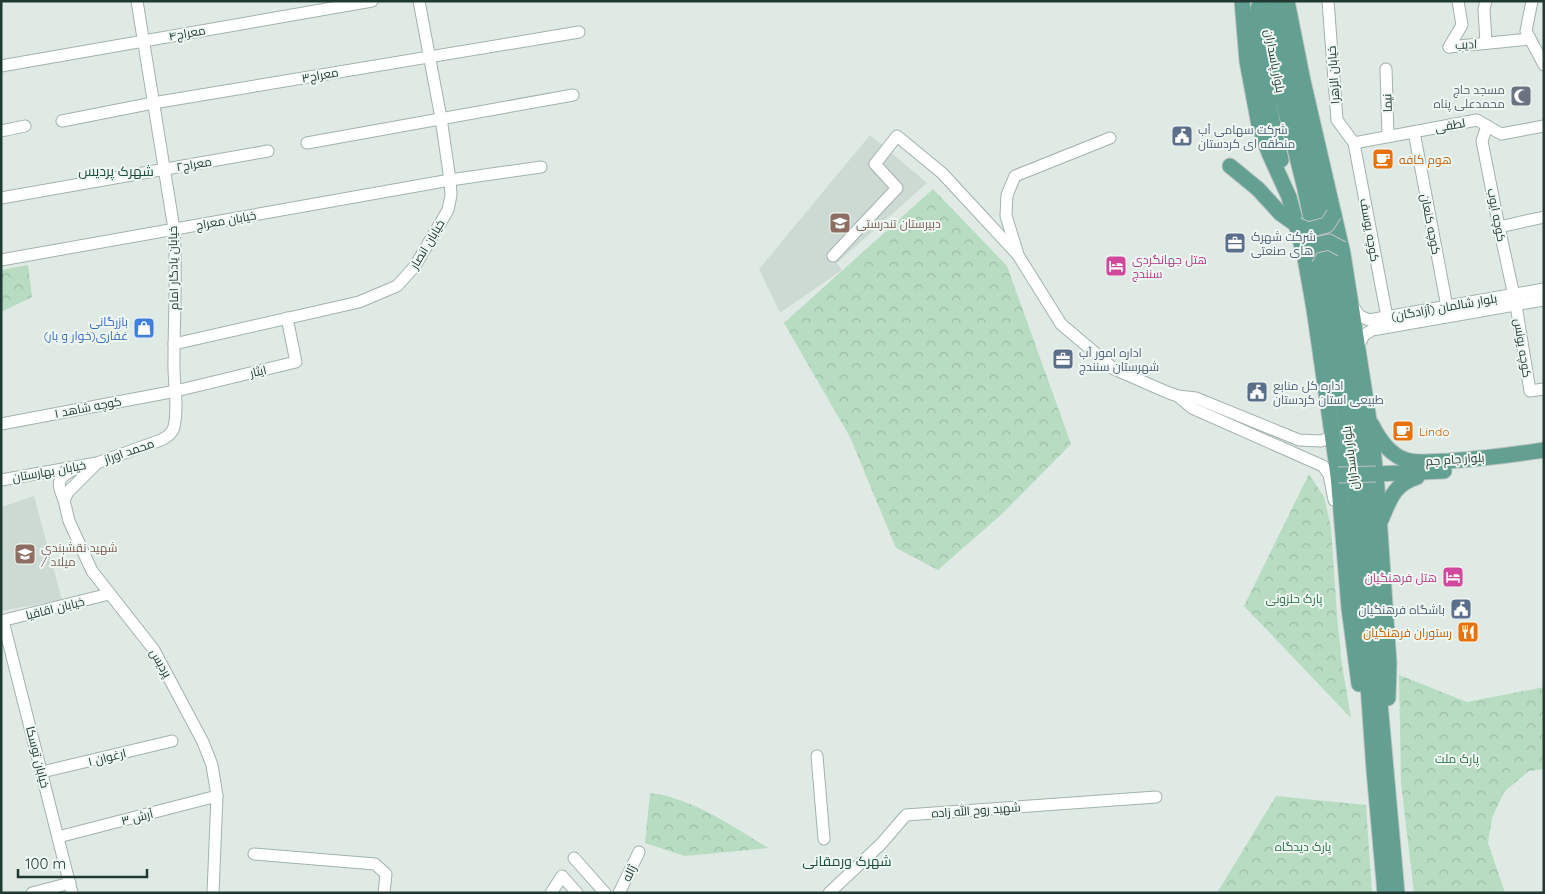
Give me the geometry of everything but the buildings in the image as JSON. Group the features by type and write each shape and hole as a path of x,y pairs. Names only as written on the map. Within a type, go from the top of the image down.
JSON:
{"main road":[{"path":"1242,1 1248,62 1259,125 1269,153 1289,197"},
{"path":"1261,1 1257,15 1261,57 1271,118 1305,258 1334,436 1356,666 1380,770"},
{"name":"بلوار پاسداران","path":"1261,1 1305,189 1338,366 1355,500 1380,770 1397,893"},
{"name":"بلوار پاسداران","path":"1278,1 1289,68 1334,270 1349,363 1368,516 1376,658 1380,770 1379,815 1386,893"},
{"path":"1287,1 1303,81 1342,249 1376,474 1389,663 1380,770"},
{"path":"1230,166 1258,189 1280,213 1297,225 1308,230 1327,225 1334,214"},
{"path":"1305,258 1312,246 1329,242 1342,249"},
{"name":"بلوار جام جم","path":"1366,405 1370,420 1378,437 1390,450 1406,460 1423,462 1470,459 1544,450"},
{"name":"بلوار جام جم","path":"1338,475 1433,472 1544,460"},
{"path":"1380,524 1391,497 1400,484 1433,472"}],"street":[{"name":"خیابان یادگار امام","path":"136,1 174,229 176,254 173,361 176,391 175,416"},
{"name":"معراج۴","path":"1,66 372,1"},
{"name":"خیابان انصار","path":"174,344 359,302 397,286 415,266 448,210 451,195 441,118 419,1"},
{"name":"خیابان الزهرا","path":"1328,1 1337,120 1354,143"},
{"name":"ادیب","path":"1458,1 1462,25 1449,46 1486,43 1484,9 1486,1"},
{"path":"1532,1 1526,31 1544,65"},
{"name":"معراج۳","path":"62,121 153,103 579,32"},
{"path":"1486,43 1530,39"},
{"name":"نیما","path":"1386,69 1388,136"},
{"path":"307,143 573,95"},
{"name":"لطفی","path":"1354,143 1477,120 1502,134 1544,126"},
{"path":"1,131 25,126"},
{"name":"کوچه ایوب","path":"1487,126 1482,141 1515,299"},
{"name":"کوچه کنعان","path":"1414,132 1448,311"},
{"path":"834,256 897,188 875,164 897,136 942,174 1018,255 1061,324 1114,369 1178,396 1196,398 1322,466 1329,476 1337,511 1344,530"},
{"path":"1018,255 1006,216 1007,195 1015,176 1110,138"},
{"name":"کوچه یوسف","path":"1354,143 1387,317"},
{"name":"معراج۲","path":"1,198 268,151"},
{"name":"خیابان معراج","path":"1,260 450,180 541,167"},
{"path":"1499,227 1544,217"},
{"name":"بلوار شالمان (آزادگان)","path":"1358,347 1364,335 1372,330 1448,311 1515,299 1544,289"},
{"name":"بلوار شالمان (آزادگان)","path":"1515,299 1544,300"},
{"name":"کوچه یونس","path":"1515,299 1530,392 1544,389"},
{"name":"بلوار شالمان (آزادگان)","path":"1351,304 1360,316 1370,320 1448,311"},
{"name":"ایثار","path":"176,391 296,362 287,318"},
{"name":"کوچه شاهد ۱","path":"1,424 176,391"},
{"name":"محمد اوراز","path":"97,463 168,436 173,429 175,416"},
{"path":"1258,430 1299,440 1321,441 1334,436"},
{"path":"64,500 73,486 97,463"},
{"name":"خیابان بهارستان","path":"1,480 97,463"},
{"name":"پردیس","path":"79,467 62,476 60,479 60,489 68,521 83,555 92,571 149,643 162,663 203,742 212,765 217,796 213,893"},
{"path":"1,486 16,477"},
{"name":"خیابان اقاقیا","path":"2,621 109,594"},
{"name":"خیابان توسکا","path":"2,621 71,888"},
{"name":"ارغوان ۱","path":"42,772 172,741"},
{"path":"817,756 824,839"},
{"name":"آرش ۳","path":"58,837 217,796"},
{"name":"شهید روح الله زاده","path":"829,893 881,844 906,815 1156,797"},
{"name":"ژاله","path":"620,893 639,852"},
{"path":"254,854 375,864 386,874 384,893"},
{"path":"574,858 605,893"},
{"path":"551,893 562,876 577,893"},
{"path":"32,893 71,888"}],"shaded area":[{"name":"دبیرستان تندرستی","path":"870,135 927,183 837,263 842,270 780,313 759,269"},
{"name":"شهید نقشبندی / میلاد","path":"34,496 62,600 1,611 1,507"}],"green space":[{"path":"933,189 1007,266 1071,444 1003,513 938,570 896,548 850,437 784,323"},
{"path":"28,265 32,297 1,312 1,270"},
{"name":"پارک حلزونی","path":"1309,474 1324,497 1331,527 1342,665 1351,718 1244,606"},
{"name":"پارک ملت","path":"1399,675 1467,702 1544,687 1544,769 1529,771 1504,792 1492,818 1488,843 1505,893 1414,893 1401,783"},
{"path":"650,793 681,800 726,822 768,848 685,856 645,843"},
{"name":"پارک دیدگاه","path":"1276,796 1366,805 1372,893 1217,893"}],"place":[{"name":"مسجد حاج محمدعلی پناه","path":"1521,96"},
{"name":"شرکت سهامی آب منطقه ای کردستان","path":"1182,136"},
{"name":"هوم کافه","path":"1383,159"},
{"name":"دبیرستان تندرستی","path":"840,223"},
{"name":"شرکت شهرک های صنعتی","path":"1235,243"},
{"name":"هتل جهانگردی سنندج","path":"1116,266"},
{"name":"بازرگانی غفاری(خوار و بار)","path":"144,328"},
{"name":"اداره امور آب شهرستان سنندج","path":"1063,359"},
{"name":"اداره کل منابع طبیعی استان کردستان","path":"1257,392"},
{"name":"Lindo","path":"1403,431"},
{"name":"شهید نقشبندی / میلاد","path":"25,554"},
{"name":"هتل فرهنگیان","path":"1453,577"},
{"name":"باشگاه فرهنگیان","path":"1461,609"},
{"name":"رستوران فرهنگیان","path":"1468,632"}],"district":[{"name":"شهرک پردیس","path":"116,171"},
{"name":"شهرک ورمقانی","path":"847,861"}]}
